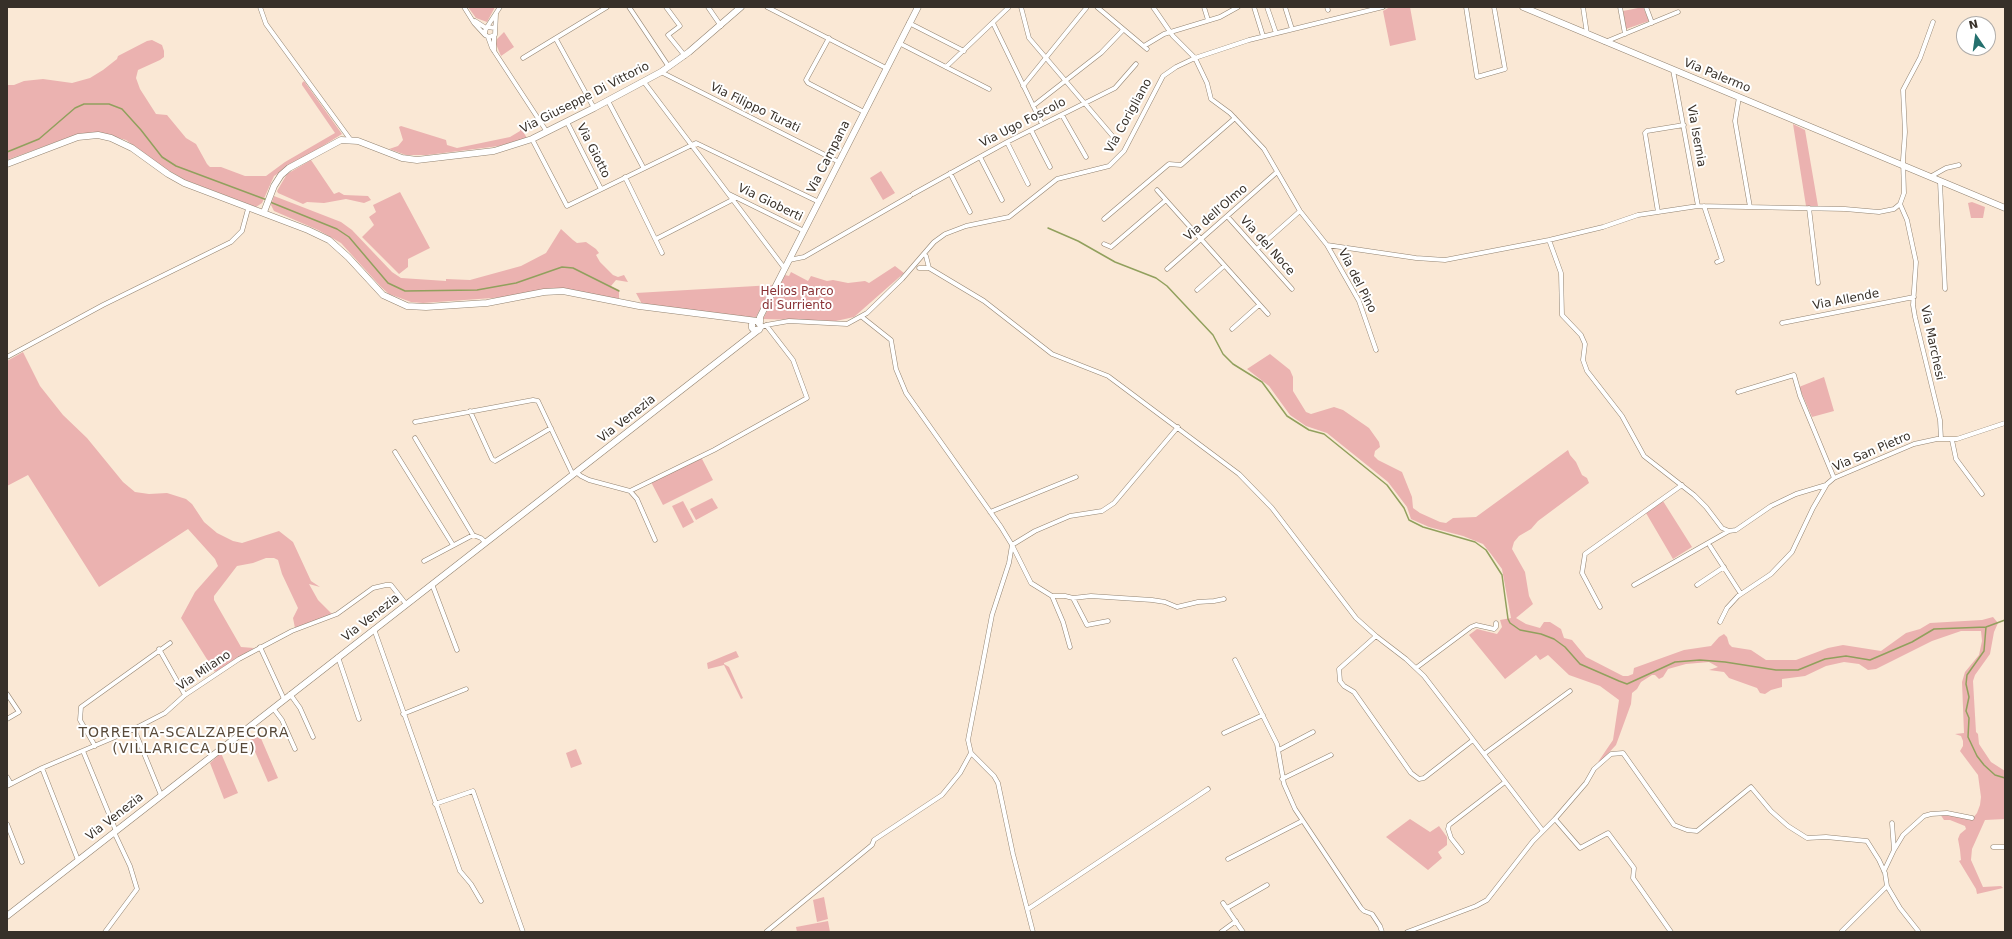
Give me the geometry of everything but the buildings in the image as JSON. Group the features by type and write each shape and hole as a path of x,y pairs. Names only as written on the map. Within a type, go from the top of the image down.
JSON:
{"main road":[{"name":"Via Giuseppe Di Vittorio","path":"350,139 402,158 417,160 494,151 532,139 608,101 669,67 685,56 741,7"},
{"name":"Via Campana","path":"749,338 758,324 909,22 918,7"},
{"name":"Via Palermo","path":"1523,7 2005,208"},
{"path":"7,164 78,138 98,135 120,141 168,174 184,183 248,208 264,212 329,240 344,252 383,295 407,306 426,307 487,303 544,292 563,291 625,304 758,324"},
{"path":"264,212 277,180 284,171 335,142 350,139"},
{"name":"Via Venezia","path":"7,916 485,542 749,338"}],"street":[{"path":"260,7 266,24 350,139"},
{"path":"464,7 487,36 494,51 547,132"},
{"path":"487,36 487,27 500,7"},
{"path":"523,58 607,7"},
{"path":"629,7 669,67"},
{"path":"666,7 680,26 668,36 685,56"},
{"path":"708,7 721,26"},
{"path":"767,7 886,68"},
{"path":"946,67 1009,7"},
{"path":"1021,7 1028,38 1116,140"},
{"path":"1023,86 1087,7"},
{"path":"1096,7 1146,47 1170,31 1230,13 1238,7"},
{"name":"Via del Pino","path":"1153,7 1170,31 1195,58 1207,83 1211,99 1235,118 1264,149 1300,211 1327,245 1359,302 1376,350"},
{"path":"1204,7 1208,20"},
{"path":"1254,7 1263,36"},
{"path":"1267,7 1276,33"},
{"path":"1284,7 1292,29"},
{"name":"Via Corigliano","path":"758,324 789,321 847,324 862,317 902,279 934,242 945,234 966,226 1009,217 1057,180 1110,166 1124,151 1163,76 1176,67 1195,58 1263,36 1383,7"},
{"path":"1466,7 1477,77 1505,70 1494,7"},
{"path":"1583,7 1588,34"},
{"path":"1620,7 1625,34"},
{"path":"1646,7 1652,22"},
{"path":"1605,42 1678,12"},
{"path":"494,51 496,14"},
{"path":"472,18 487,27 495,28"},
{"path":"909,22 964,51"},
{"path":"1327,245 1416,258 1445,260 1549,240 1603,227 1638,215 1698,206 1809,208 1886,212 1900,204 1904,193 1903,166 1905,132 1903,90 1922,52 1933,22"},
{"path":"993,23 1042,124"},
{"path":"1033,106 1101,53 1123,30"},
{"path":"487,36 494,36"},
{"path":"828,38 806,80 808,83 864,112"},
{"path":"556,39 594,108"},
{"path":"899,43 990,89"},
{"name":"Via Ugo Foscolo","path":"789,260 804,257 950,172 1006,142 1115,88 1136,64"},
{"name":"Via Isernia","path":"1673,70 1698,206"},
{"name":"Via Filippo Turati","path":"661,72 839,162"},
{"path":"644,82 784,270"},
{"path":"1739,97 1735,121 1750,207"},
{"path":"608,101 644,167"},
{"path":"1062,115 1086,157"},
{"path":"1104,219 1169,164 1181,165 1235,118"},
{"name":"Via Giotto","path":"567,122 601,189"},
{"path":"1658,212 1645,133 1647,131 1684,125"},
{"path":"1031,130 1050,167"},
{"path":"532,139 568,206 690,144 698,143 819,202"},
{"path":"1006,142 1028,184"},
{"path":"980,157 1002,200"},
{"path":"1930,177 1946,168 1959,165"},
{"path":"950,172 970,212"},
{"name":"Via dell'Olmo","path":"1167,269 1277,172"},
{"path":"625,177 662,253"},
{"path":"1940,182 1945,289"},
{"path":"1157,190 1268,314"},
{"name":"Via Gioberti","path":"727,193 804,231"},
{"path":"656,239 732,200"},
{"path":"1104,244 1111,247 1166,200"},
{"name":"Via Marchesi","path":"1900,204 1907,220 1916,262 1914,317 1940,420 1941,440"},
{"path":"1704,206 1722,260 1717,262"},
{"path":"7,357 103,305 230,242 242,231 248,208"},
{"path":"1809,208 1818,283"},
{"path":"1257,249 1300,211"},
{"name":"Via del Noce","path":"1227,216 1292,288"},
{"path":"1549,240 1561,274 1562,315 1581,335 1585,344 1583,360 1587,371 1622,416 1644,456 1706,507 1722,528 1729,531"},
{"path":"926,256 929,268"},
{"path":"1197,290 1224,266"},
{"path":"919,268 929,268 995,308 1045,350 1108,376 1239,474 1272,508 1356,618 1416,668 1543,831"},
{"name":"Via Allende","path":"1782,323 1914,297"},
{"path":"1232,329 1260,305"},
{"path":"862,317 891,340 896,369 906,393 990,512 1012,546 1031,583 1052,596 1065,596 1073,598 1091,596 1145,599 1165,602 1177,607 1198,602 1224,599"},
{"path":"630,491 714,450 807,398 795,363 758,324"},
{"path":"1738,392 1794,375 1800,396 1834,478"},
{"path":"414,422 533,400 540,403 551,428 575,473 589,480 630,491 637,498 655,540"},
{"path":"470,411 492,459 495,461 551,428"},
{"name":"Via San Pietro","path":"1720,622 1727,608 1741,594 1771,574 1792,552 1826,485 1834,478 1914,444 1952,440 2005,423"},
{"path":"1033,932 1013,854 998,783 994,776 971,753 968,740 992,615 1009,563 1012,546 1035,531 1070,516 1102,511 1114,503 1178,427"},
{"path":"415,438 473,535 481,538 485,542"},
{"path":"1952,440 1956,459 1982,494"},
{"path":"395,452 453,545"},
{"path":"990,512 1076,477"},
{"path":"1634,585 1729,531 1736,530 1771,506 1796,494 1826,485"},
{"path":"1600,607 1582,573 1585,554 1682,486"},
{"path":"424,561 473,535"},
{"path":"1710,546 1741,594"},
{"path":"1697,585 1724,568"},
{"path":"432,584 457,650"},
{"name":"Via Milano","path":"9,785 42,768 134,729 165,712 185,695 260,647 292,631 337,614 364,593 380,586 391,585 406,604"},
{"path":"1052,596 1063,622 1070,647"},
{"path":"1073,598 1088,625 1108,621"},
{"path":"1416,668 1471,627 1476,625 1494,629 1496,627 1496,623"},
{"path":"374,629 460,871 482,901"},
{"path":"1376,636 1341,665 1338,675 1344,686 1354,692 1411,773 1419,779 1424,778 1473,740"},
{"path":"95,746 80,720 81,707 170,642"},
{"path":"260,647 284,699"},
{"path":"159,649 185,695"},
{"path":"338,657 359,719"},
{"path":"1235,660 1279,750 1282,780 1286,792 1302,821 1360,908 1372,914 1382,932"},
{"path":"403,714 466,689"},
{"path":"1484,754 1570,691"},
{"path":"7,694 19,712 7,719"},
{"path":"290,694 300,708 313,737"},
{"path":"274,708 282,720 294,749"},
{"path":"1224,733 1263,715"},
{"path":"134,729 162,795"},
{"path":"1279,750 1313,732"},
{"path":"83,751 130,866 137,889 105,932"},
{"path":"766,932 872,845 874,840 942,795 960,773 971,753"},
{"path":"1407,932 1487,900 1533,841 1555,819 1586,783 1594,769 1611,754 1624,753 1674,825 1687,830 1697,831 1751,787 1771,811 1788,826 1807,838 1826,836 1867,841 1884,871 1887,886 1900,908 1919,932"},
{"path":"1282,780 1331,755"},
{"path":"42,768 78,860"},
{"path":"7,777 9,785"},
{"path":"1462,852 1451,838 1448,829 1449,825 1505,782"},
{"path":"1028,909 1208,789"},
{"path":"435,804 473,791 523,932"},
{"path":"1884,871 1903,835 1924,816 1947,813 1972,818"},
{"path":"1555,819 1580,848 1608,833 1634,868 1633,878 1671,932"},
{"path":"1228,859 1302,821"},
{"path":"1892,823 1894,850"},
{"path":"7,824 22,862"},
{"path":"1993,847 2005,847"},
{"path":"1227,908 1266,885"},
{"path":"1840,932 1887,886"},
{"path":"1223,903 1243,932"},
{"path":"1221,932 1236,922"}],"green space":[{"path":"468,7 495,7 487,22 476,18"},
{"path":"1390,7 1410,7 1416,40 1390,46 1383,11"},
{"path":"1643,7 1649,21 1626,29 1623,11"},
{"path":"504,32 514,47 501,56 496,44 497,39"},
{"path":"152,40 162,45 164,57 138,70 136,78 140,89 156,114 167,115 186,138 196,144 210,167 221,167 245,176 266,176 285,162 335,133 302,85 304,81 342,134 274,176 262,203 256,207 185,180 163,167 126,140 100,133 75,135 7,160 7,85 43,79 72,83 90,78 117,59 118,56 147,41"},
{"path":"1793,124 1805,130 1818,206 1806,206"},
{"path":"401,126 446,140 447,145 457,148 510,137 520,131 520,127 527,138 499,146 427,155 406,155 389,149 398,146 403,140 399,127"},
{"path":"311,160 334,194 339,192 344,195 368,196 371,200 364,203 346,199 324,203 307,202 303,204 278,193 277,191 287,174"},
{"path":"881,171 895,193 883,200 870,178"},
{"path":"400,192 430,248 408,259 408,267 399,274 362,237 374,225 369,217 376,212 373,205"},
{"path":"274,196 341,222 352,230 392,272 401,278 446,281 446,279 470,280 521,266 546,253 561,229 577,243 586,242 596,249 599,253 596,255 600,262 613,275 618,277 624,275 628,282 616,280 611,286 619,290 619,300 558,288 506,297 423,303 411,302 389,294 341,243 318,230 274,211 271,205"},
{"path":"1972,202 1985,207 1983,218 1971,218 1968,203"},
{"name":"Helios Parco di Surriento","path":"895,266 904,273 854,317 836,321 763,319 785,275 789,276 791,272 808,281 811,276 827,281 833,280 848,283 865,281 869,283"},
{"path":"773,285 755,319 642,304 636,293"},
{"path":"23,352 40,386 63,415 87,438 123,482 135,492 149,494 167,493 186,499 192,504 204,522 217,533 233,541 242,543 279,531 293,542 311,581 320,587 309,584 318,600 333,615 295,628 293,618 298,608 282,574 278,560 274,558 266,558 253,563 237,566 214,596 214,600 241,647 254,648 215,672 181,618 195,592 218,566 215,559 188,529 99,587 28,475 7,486 7,361"},
{"path":"1270,354 1290,370 1293,377 1293,391 1306,412 1311,414 1334,407 1343,410 1369,428 1379,442 1380,447 1375,451 1374,456 1378,460 1402,472 1412,497 1413,508 1420,513 1440,522 1446,523 1453,518 1476,517 1568,450 1582,475 1587,478 1589,483 1538,521 1531,529 1519,536 1514,542 1512,549 1525,572 1529,596 1533,604 1516,618 1526,624 1540,628 1544,622 1550,622 1561,629 1564,638 1572,640 1586,657 1623,676 1633,674 1634,668 1684,650 1711,646 1724,634 1732,647 1751,650 1766,660 1796,660 1828,648 1843,645 1881,651 1906,633 1920,629 1930,623 1982,620 1993,617 1998,623 1994,632 1990,654 1975,675 1973,681 1976,732 1978,734 1979,744 1991,762 2005,771 2005,819 1985,820 1972,849 1971,860 1983,887 2001,886 2003,888 1977,894 1976,889 1959,861 1961,860 1958,839 1960,834 1966,829 1965,826 1950,820 1944,820 1940,814 1973,818 1980,805 1981,797 1978,775 1960,751 1963,746 1961,736 1955,734 1964,733 1962,682 1965,672 1979,655 1982,641 1981,631 1961,631 1932,641 1876,669 1868,670 1859,664 1844,662 1826,666 1805,676 1782,679 1782,687 1771,690 1765,694 1760,693 1757,688 1729,678 1724,672 1709,670 1718,667 1709,662 1686,664 1668,669 1663,677 1659,679 1655,675 1652,675 1641,682 1637,689 1632,693 1631,704 1616,745 1602,760 1598,762 1613,740 1619,700 1600,686 1569,675 1548,655 1540,660 1536,655 1505,679 1469,635 1477,629 1497,634 1502,627 1500,620 1511,618 1502,569 1483,544 1463,536 1429,527 1411,519 1407,507 1388,482 1327,433 1306,426 1290,415 1269,386 1247,369"},
{"path":"1824,377 1834,411 1812,417 1799,387"},
{"path":"701,457 713,480 663,505 651,482"},
{"path":"712,498 718,508 696,520 690,509"},
{"path":"683,501 694,522 683,528 672,506"},
{"path":"1663,501 1692,547 1673,559 1646,513"},
{"path":"736,651 739,657 724,664 729,667 743,698 741,699 724,665 708,669 707,663"},
{"path":"260,736 278,778 268,782 250,740"},
{"path":"576,749 582,764 571,768 566,753"},
{"path":"221,753 238,793 224,799 210,763"},
{"path":"1410,819 1430,832 1439,826 1447,837 1447,845 1438,852 1442,858 1428,870 1386,837"},
{"path":"824,897 828,919 817,922 813,900"},
{"path":"828,921 830,932 797,932 796,927"}],"waterway":[{"path":"7,152 39,139 75,108 84,104 109,104 122,109 162,157 176,166 267,200"},
{"path":"270,202 337,229 349,237 388,283 405,291 477,290 516,283 562,267 573,268 619,291"},
{"path":"1048,228 1078,241 1115,262 1156,278 1167,286 1213,335 1223,354 1233,364 1262,382 1287,416 1309,430 1324,434 1387,485 1404,508 1409,520 1423,527 1475,542 1486,550 1502,575 1508,619 1510,623 1520,630 1541,634 1554,639 1565,647 1580,664 1619,681 1627,684 1675,662 1700,660 1725,662 1776,670 1798,670 1825,659 1846,656 1870,660 1912,642 1934,629 1986,627 2005,620"},
{"path":"1986,627 1984,651 1967,675 1966,684 1969,697 1966,711 1969,718 1968,737 1977,756 1984,765 1995,775 2005,778"}],"district":[{"name":"TORRETTA-SCALZAPECORA (VILLARICCA DUE)","path":"184,742"}]}
